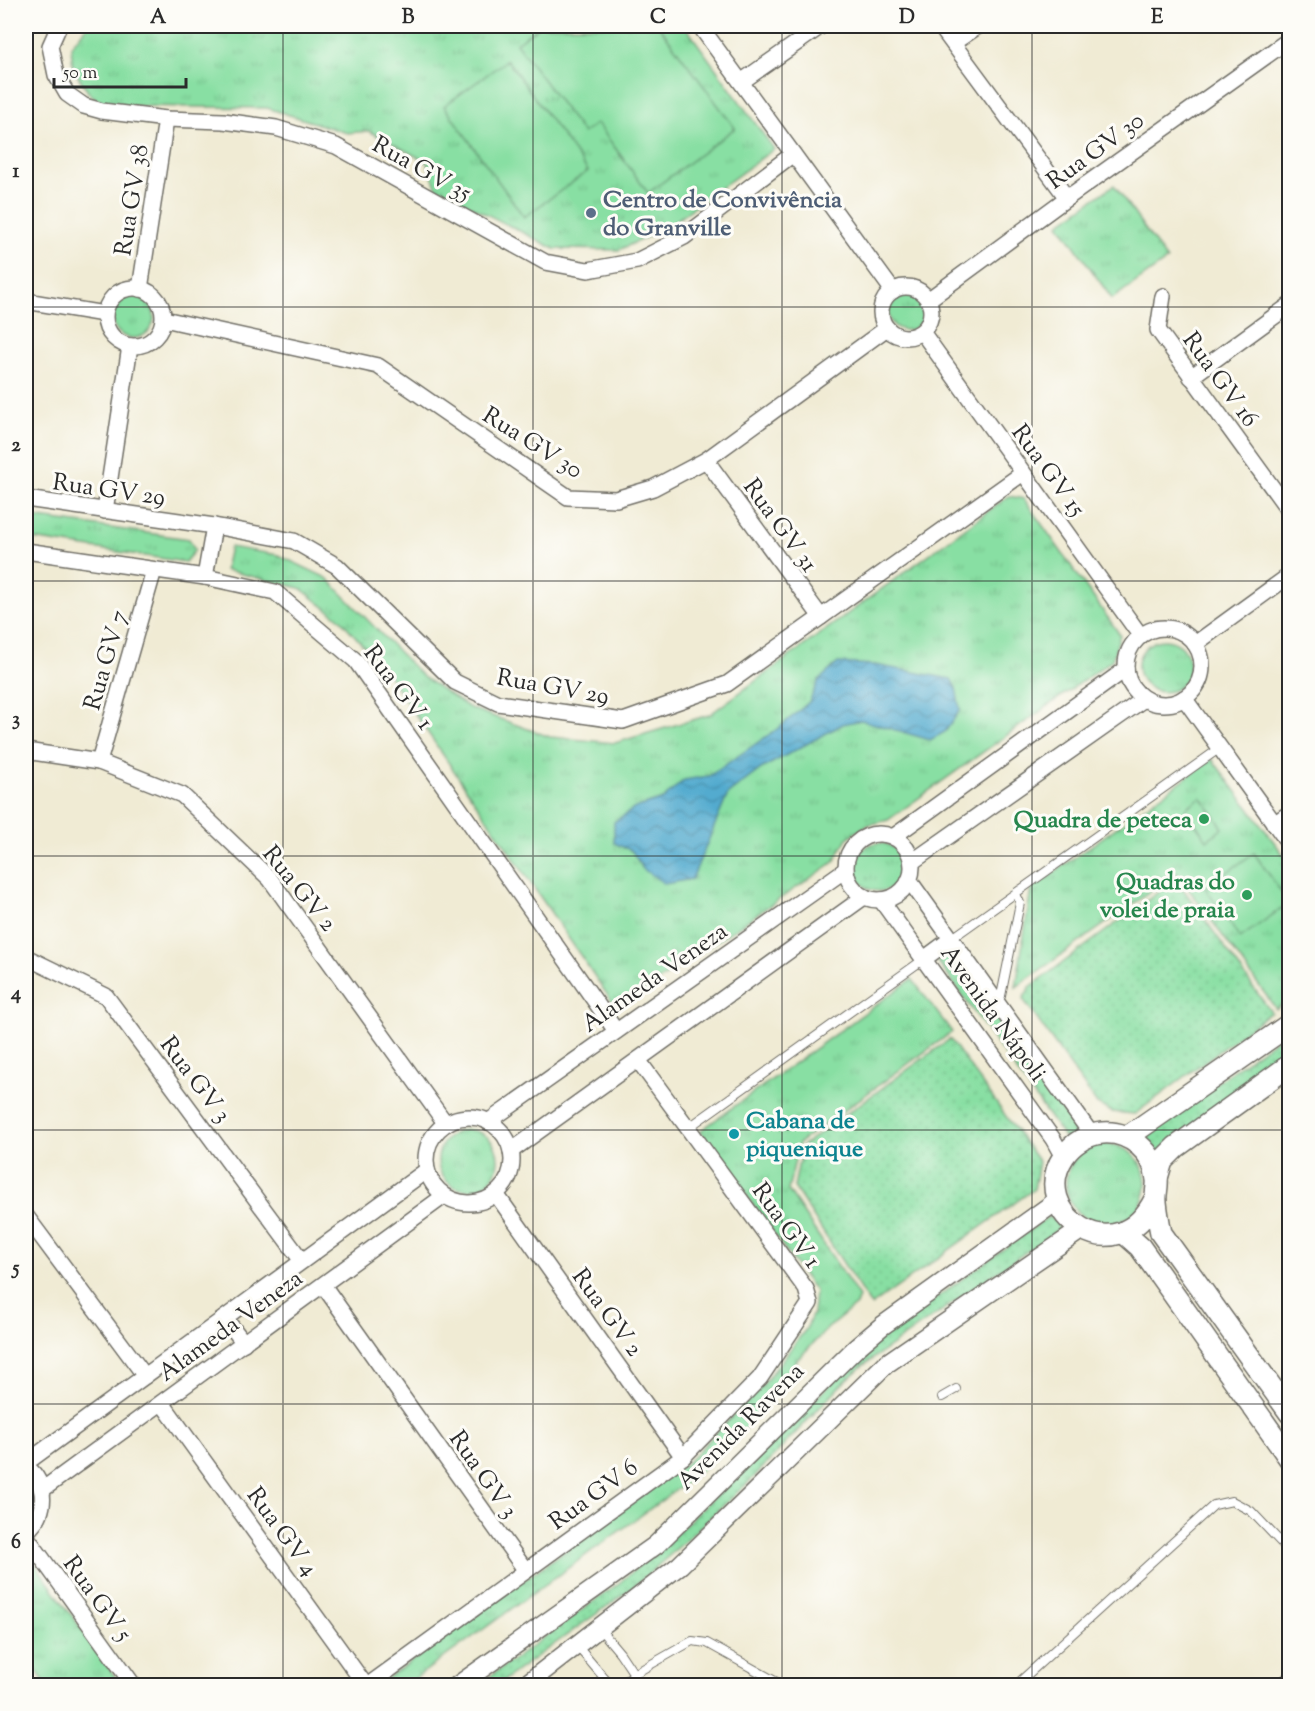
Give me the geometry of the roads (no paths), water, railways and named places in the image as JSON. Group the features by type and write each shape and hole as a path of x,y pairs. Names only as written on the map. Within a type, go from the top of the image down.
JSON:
{"main road":[{"path":"1127,1137 1290,1024"},
{"path":"1290,1065 1176,1147 1162,1161 1156,1188 1148,1213 1137,1225 1123,1232 1109,1235 1095,1234 1082,1229 1071,1222 1063,1212 1055,1185 1057,1170 1063,1156 1071,1147 1092,1135 1116,1134 1127,1137 1141,1147 1152,1161 1156,1188 1161,1233 1290,1413"},
{"path":"1123,1232 1140,1247 1290,1459"}],"street":[{"name":"Rua GV 35","path":"59,26 50,46 56,75 67,94 84,106 102,111 166,119 222,121 276,129 336,146 545,261 588,270 637,261 684,237 793,154"},
{"path":"700,26 893,291"},
{"path":"741,82 821,26"},
{"path":"940,26 1067,198"},
{"path":"953,43 978,26"},
{"name":"Rua GV 30","path":"928,300 1290,39"},
{"name":"Rua GV 38","path":"140,289 166,119"},
{"path":"127,288 140,289 154,296 164,319 152,340 130,346 111,336 104,315 111,298 118,292 127,288"},
{"path":"899,288 912,288 924,294 928,300 931,306 930,320 922,332 915,336 900,337 887,328 881,316 881,308 887,296 899,288"},
{"name":"Rua GV 16","path":"1163,296 1158,330 1290,512"},
{"path":"26,301 104,315"},
{"path":"1191,377 1290,305"},
{"name":"Rua GV 30","path":"164,319 378,366 568,497 616,499 653,488 706,460 887,328"},
{"name":"Rua GV 15","path":"922,332 1140,635"},
{"path":"105,511 130,346"},
{"name":"Rua GV 31","path":"706,460 821,617"},
{"name":"Rua GV 29","path":"26,499 214,526 294,541 337,566 455,682 498,703 623,721 727,684 1023,473"},
{"path":"205,577 214,526"},
{"name":"Rua GV 1","path":"26,551 205,577 275,592 356,662 616,1031"},
{"name":"Rua GV 7","path":"99,762 154,570"},
{"path":"1195,644 1290,575"},
{"path":"1163,627 1181,632 1195,644 1200,655 1201,673 1193,690 1184,698 1164,704 1144,699 1135,691 1126,669 1127,657 1132,645 1140,635 1151,629 1163,627"},
{"path":"893,837 1126,669"},
{"path":"1184,698 1290,845"},
{"path":"912,862 1144,699"},
{"name":"Rua GV 2","path":"26,751 99,762 182,795 270,879 446,1124"},
{"path":"1274,824 1290,813"},
{"path":"874,834 884,834 902,843 909,852 912,862 912,871 904,888 898,894 881,900 864,897 855,890 845,870 850,850 864,837 874,834"},
{"name":"Alameda Veneza","path":"489,1122 845,870"},
{"name":"Avenida Nápoli","path":"909,880 1092,1135"},
{"path":"511,1151 864,897"},
{"name":"Avenida Nápoli","path":"881,900 1063,1156"},
{"path":"924,959 951,939"},
{"name":"Rua GV 3","path":"26,957 106,996 302,1261"},
{"name":"Rua GV 1","path":"638,1060 806,1289 810,1303"},
{"path":"478,1118 489,1122 507,1139 511,1151 512,1163 504,1185 496,1194 484,1201 470,1204 457,1202 444,1196 430,1180 427,1170 426,1157 429,1144 436,1133 456,1119 478,1118"},
{"name":"Alameda Veneza","path":"26,1465 427,1170"},
{"name":"Rua GV 2","path":"496,1194 683,1456"},
{"name":"Alameda Veneza","path":"42,1490 444,1196"},
{"name":"Avenida Ravena","path":"457,1686 656,1545 856,1348 882,1326 1058,1200"},
{"path":"26,1216 145,1376"},
{"path":"524,1686 680,1565 886,1364 1082,1229"},
{"name":"Rua GV 3","path":"323,1285 526,1571"},
{"name":"Rua GV 6","path":"367,1686 683,1456 760,1378 810,1303"},
{"path":"225,1318 244,1343"},
{"name":"Rua GV 4","path":"162,1403 367,1686"},
{"path":"26,1465 39,1480 43,1503 39,1515 26,1532"},
{"name":"Rua GV 5","path":"26,1536 134,1686"}],"lane":[{"path":"951,939 1220,748"},
{"path":"996,1002 1001,996 1020,903 1016,894"},
{"path":"688,1128 924,959"},
{"path":"942,1397 956,1389"},
{"path":"1015,1686 1214,1504 1232,1501 1251,1510 1290,1552"},
{"path":"599,1628 634,1674"},
{"path":"619,1686 634,1674 692,1641 707,1642 784,1686"},
{"path":"576,1645 611,1686"},
{"path":"1278,1686 1290,1674"}],"water":[{"path":"838,663 875,665 951,679 956,688 960,710 945,732 930,740 861,720 843,724 761,769 728,794 692,879 665,884 643,869 632,851 614,843 614,822 635,808 663,799 684,780 709,776 780,727 809,702 819,680"}],"place":[{"name":"Centro de Convivência do Granville","path":"591,213"},
{"name":"Quadra de peteca","path":"1204,819"},
{"name":"Quadras do volei de praia","path":"1247,895"},
{"name":"Cabana de piquenique","path":"734,1134"}]}
